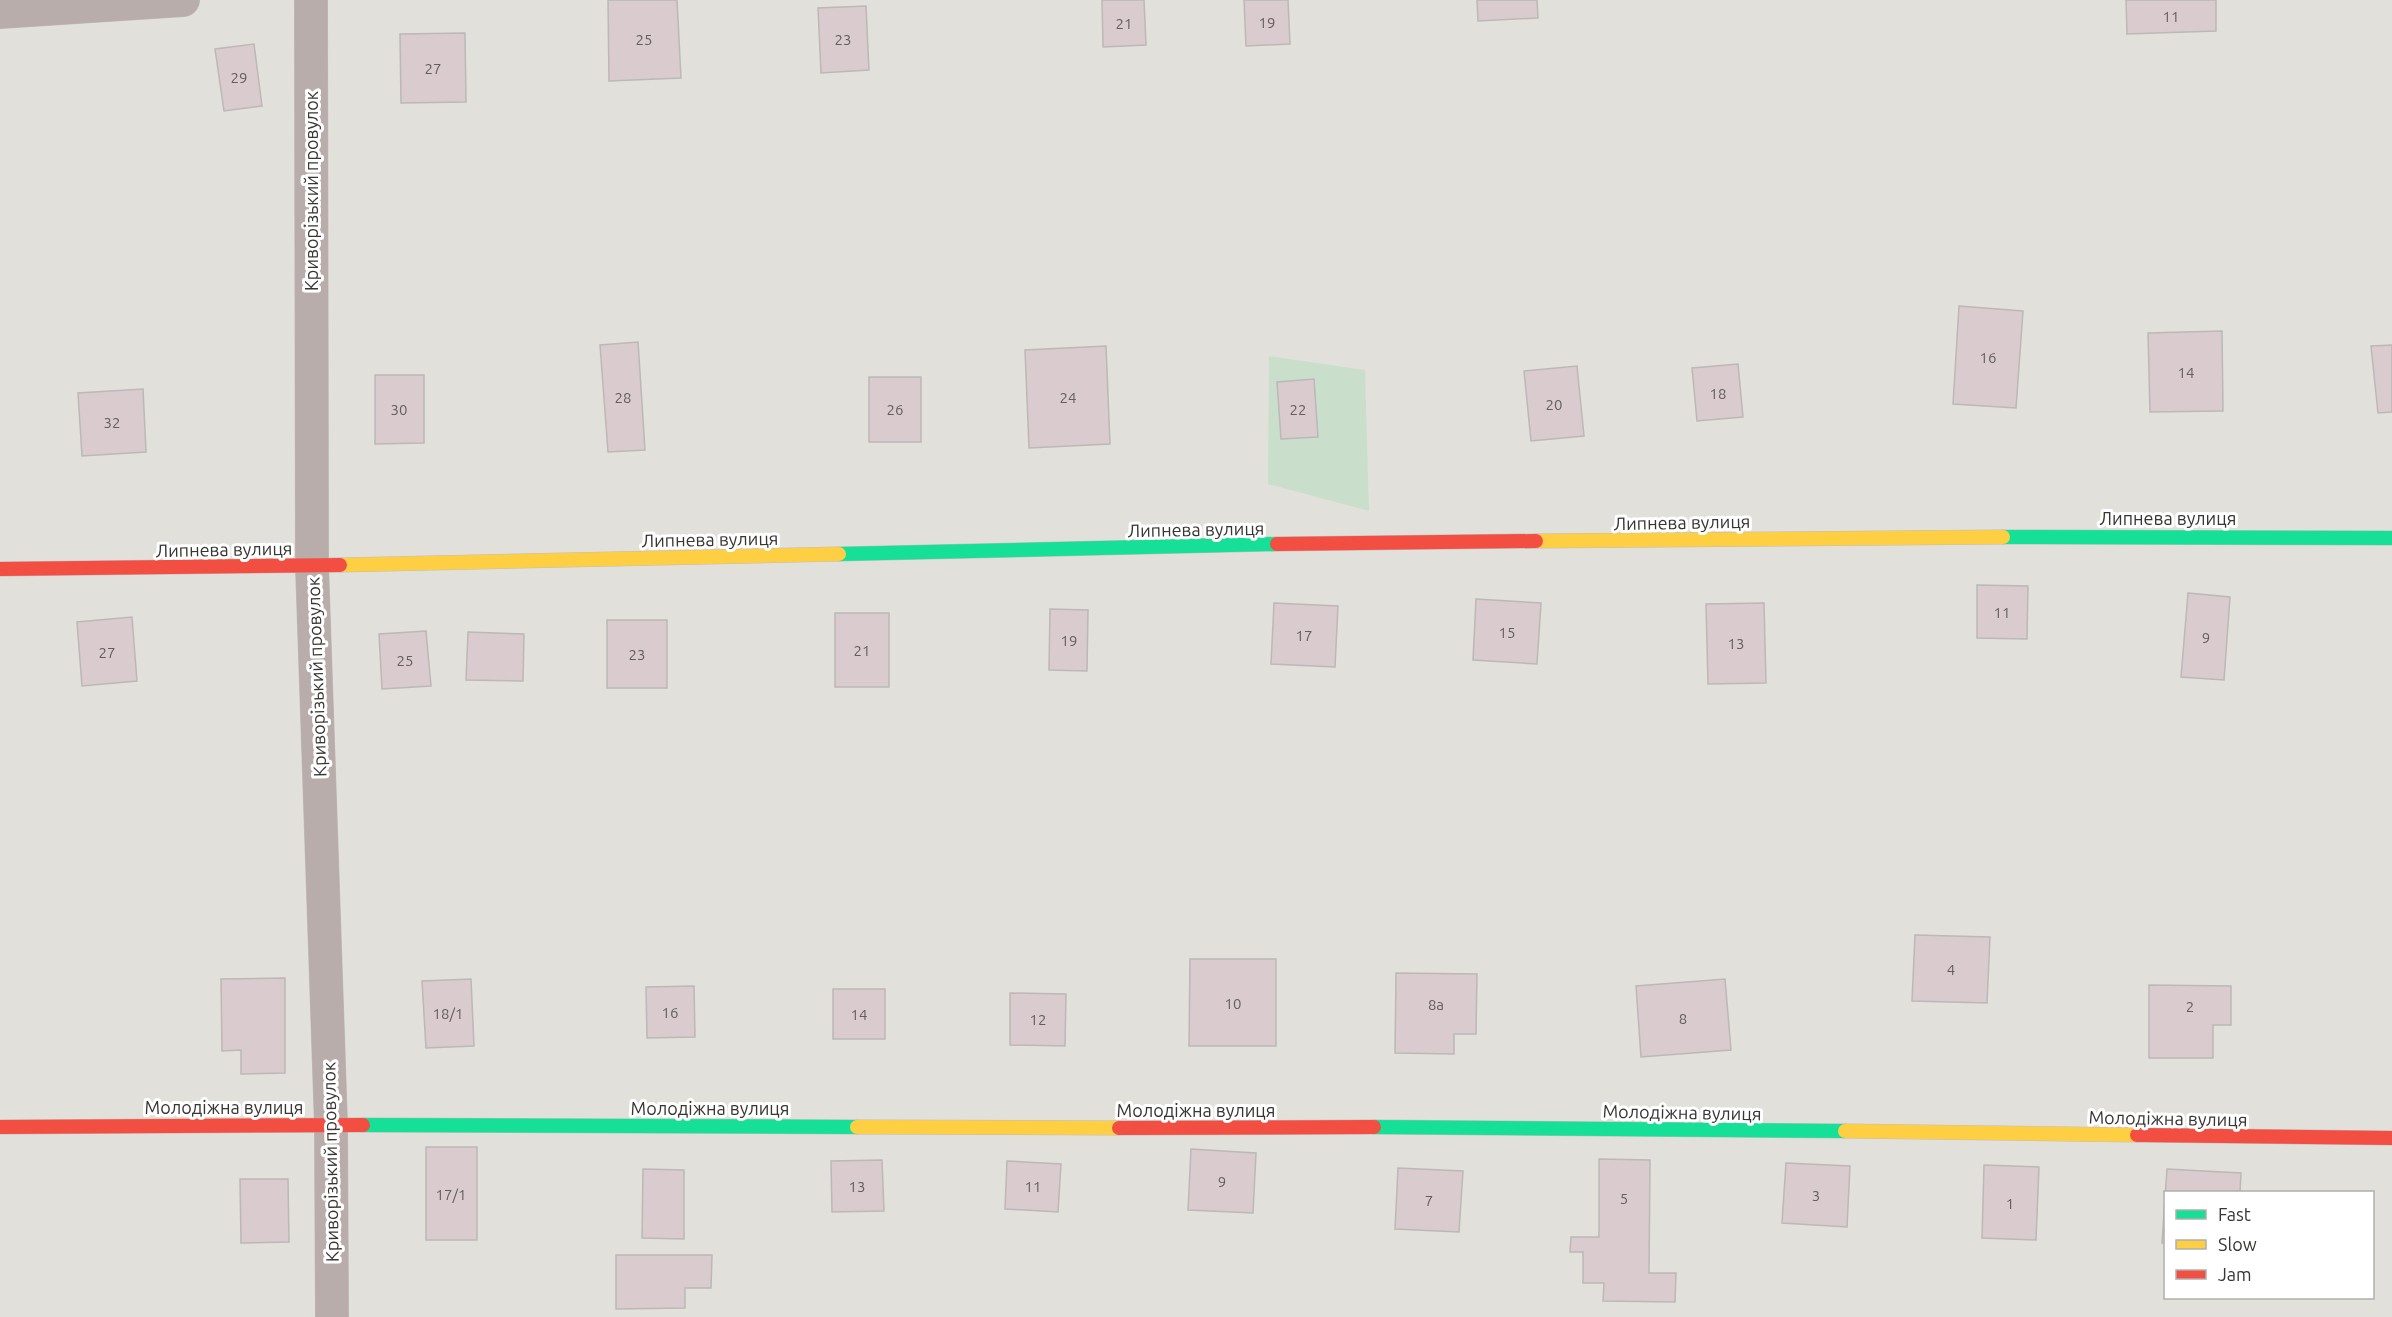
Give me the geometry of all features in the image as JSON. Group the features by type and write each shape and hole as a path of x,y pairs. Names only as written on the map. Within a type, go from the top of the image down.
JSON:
{"street":[{"path":"0,12 183,0"},
{"name":"Криворізький провулок","path":"311,0 312,566 331,1125 332,1317"},
{"name":"Липнева вулиця","path":"0,569 312,566 1299,544 2013,535 2392,538"},
{"name":"Молодіжна вулиця","path":"0,1127 331,1125 1512,1127 2392,1138"}],"green space":[{"path":"1269,356 1365,370 1369,511 1268,484"}],"building":[{"path":"608,0 677,0 681,78 609,81"},
{"path":"1102,0 1144,0 1146,45 1103,47"},
{"path":"1244,0 1288,0 1290,44 1246,46"},
{"path":"1477,0 1537,0 1538,18 1478,21"},
{"path":"2126,0 2216,0 2216,31 2127,34"},
{"path":"866,6 869,70 821,73 818,8"},
{"path":"465,33 466,102 401,103 400,34"},
{"path":"254,44 262,106 224,111 215,49"},
{"path":"1959,306 2023,311 2016,408 1953,404"},
{"path":"2222,331 2223,411 2150,412 2148,333"},
{"path":"638,342 645,450 608,452 600,345"},
{"path":"2392,345 2392,412 2378,413 2371,346"},
{"path":"1106,346 1110,444 1029,448 1025,350"},
{"path":"1738,364 1743,417 1697,421 1692,368"},
{"path":"1577,366 1584,436 1531,441 1524,371"},
{"path":"375,375 424,375 424,443 375,444"},
{"path":"869,377 921,377 921,442 869,442"},
{"path":"1314,379 1318,437 1281,439 1277,382"},
{"path":"143,389 146,452 82,456 78,393"},
{"path":"1977,585 2028,586 2027,639 1977,638"},
{"path":"2188,593 2230,597 2224,680 2181,677"},
{"path":"1476,599 1541,603 1537,664 1473,660"},
{"path":"1274,603 1338,606 1335,667 1271,664"},
{"path":"1764,603 1766,683 1708,684 1706,604"},
{"path":"1050,609 1088,610 1087,671 1049,670"},
{"path":"835,613 889,613 889,687 835,687"},
{"path":"132,617 137,681 82,686 77,622"},
{"path":"607,620 667,620 667,688 607,688"},
{"path":"426,631 431,686 382,689 379,634"},
{"path":"468,632 524,634 523,681 466,680"},
{"path":"1915,935 1990,937 1987,1003 1912,1001"},
{"path":"1190,959 1276,959 1276,1046 1189,1046"},
{"path":"1396,973 1477,974 1476,1034 1454,1034 1454,1054 1395,1053"},
{"path":"285,978 285,1073 241,1074 241,1050 222,1051 221,979"},
{"path":"471,979 474,1046 426,1048 422,981"},
{"path":"1725,979 1731,1050 1641,1057 1636,986"},
{"path":"2149,985 2231,986 2231,1025 2213,1025 2213,1058 2149,1058"},
{"path":"694,986 695,1037 647,1038 646,987"},
{"path":"833,989 885,989 885,1039 833,1039"},
{"path":"1010,993 1066,994 1065,1046 1010,1045"},
{"path":"426,1147 477,1147 477,1240 426,1240"},
{"path":"1191,1149 1256,1153 1253,1213 1188,1210"},
{"path":"1599,1159 1650,1160 1649,1273 1676,1273 1675,1302 1603,1301 1604,1283 1583,1283 1583,1252 1570,1252 1571,1237 1599,1237"},
{"path":"882,1160 884,1211 832,1212 831,1161"},
{"path":"1007,1161 1061,1164 1058,1212 1005,1209"},
{"path":"1786,1163 1850,1166 1847,1227 1782,1223"},
{"path":"1984,1165 2039,1167 2036,1240 1982,1238"},
{"path":"1398,1168 1463,1171 1459,1232 1395,1229"},
{"path":"643,1169 684,1170 684,1239 642,1238"},
{"path":"2167,1169 2241,1173 2240,1191 2166,1191"},
{"path":"240,1179 288,1179 289,1242 241,1243"},
{"path":"2164,1213 2164,1243 2162,1243"},
{"path":"616,1255 712,1255 711,1288 685,1288 685,1308 616,1309"}],"traffic: fast":[{"path":"2003,537 2392,538"},
{"path":"839,554 1277,544"},
{"path":"363,1125 857,1127"},
{"path":"1374,1127 1845,1131"}],"traffic: slow":[{"path":"1536,541 2003,537"},
{"path":"340,565 839,554"},
{"path":"857,1127 1119,1128"},
{"path":"1845,1131 2137,1135"}],"traffic: jam":[{"path":"1277,544 1536,541"},
{"path":"0,569 340,565"},
{"path":"0,1127 363,1125"},
{"path":"1119,1128 1374,1127"},
{"path":"2137,1135 2392,1138"}]}
